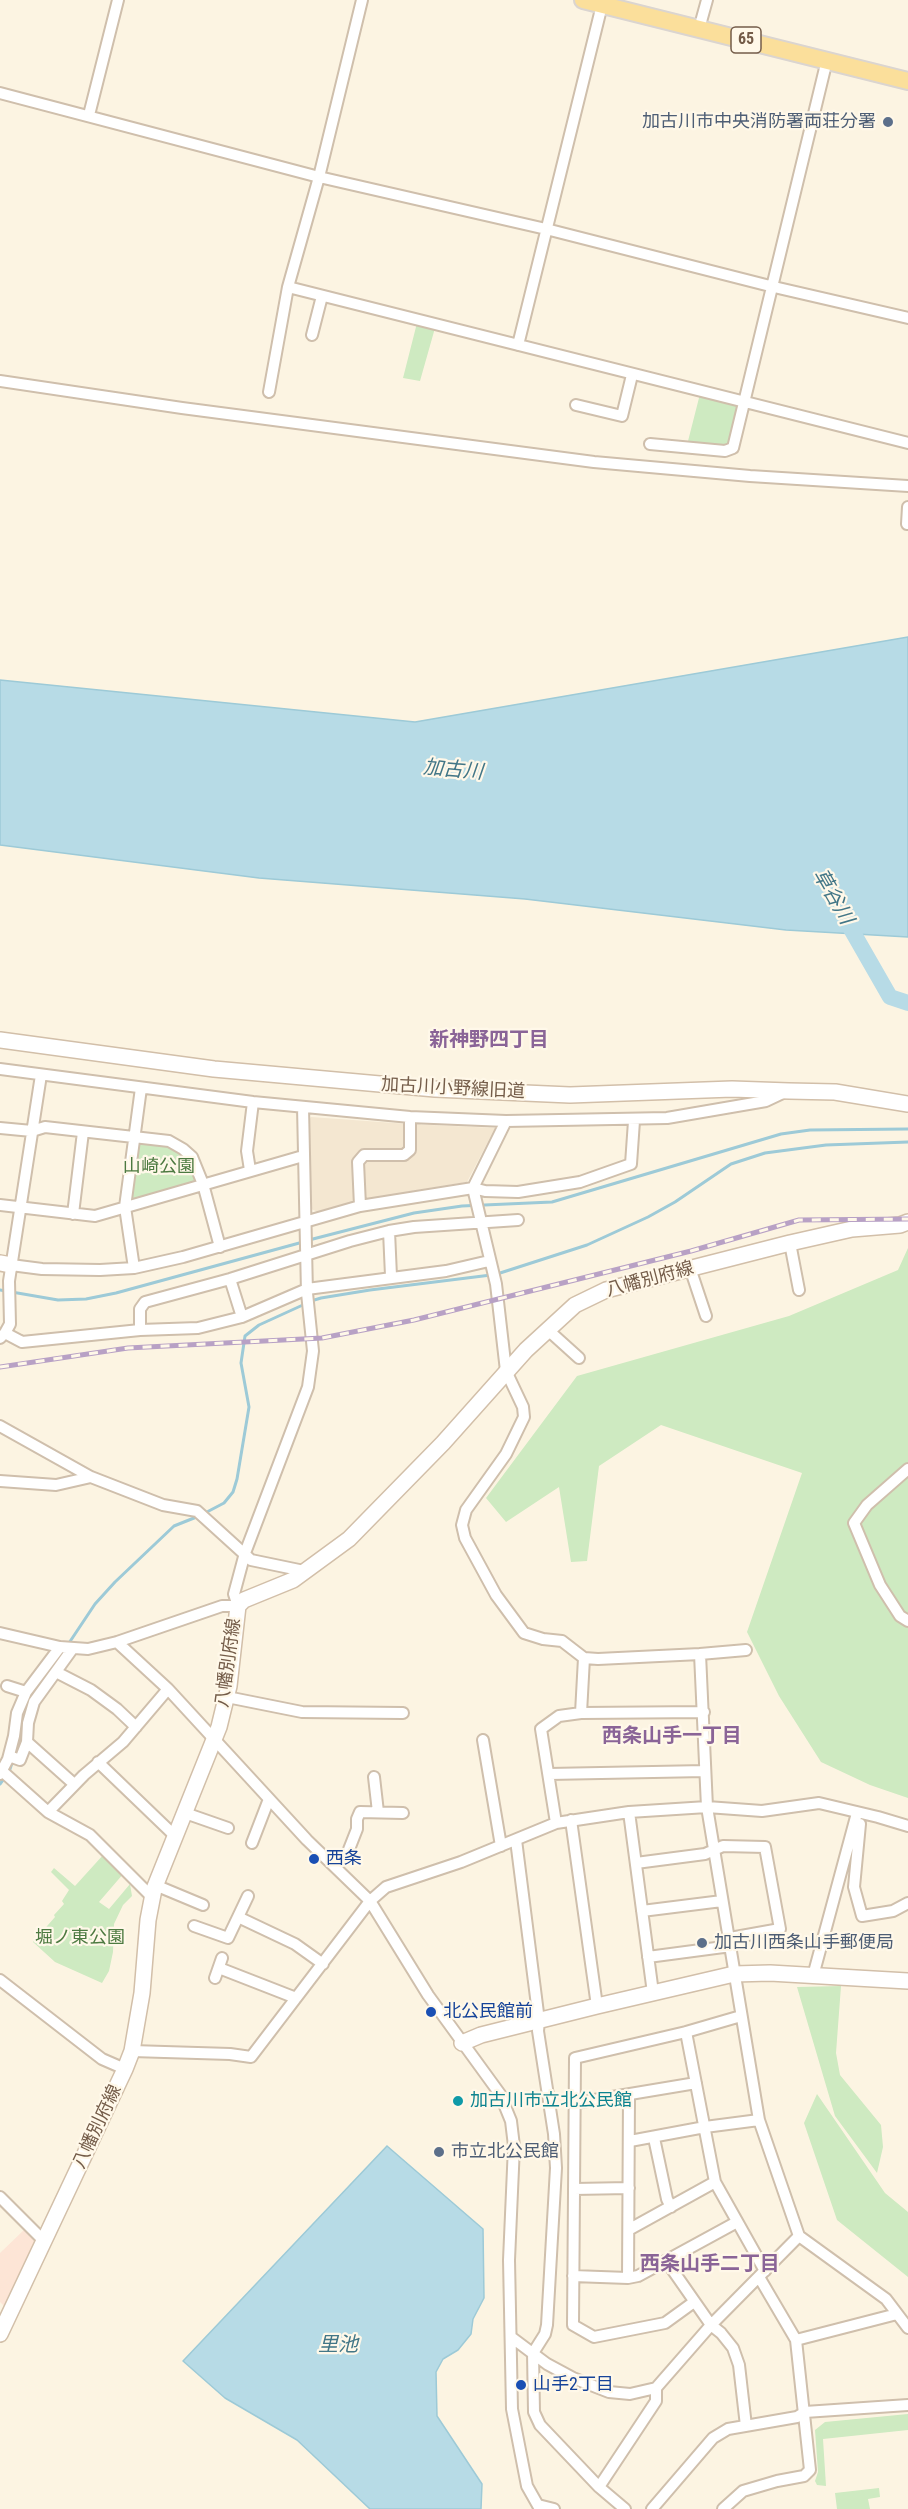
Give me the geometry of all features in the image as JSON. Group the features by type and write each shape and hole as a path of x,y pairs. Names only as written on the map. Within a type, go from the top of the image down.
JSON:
{"main road":[{"name":"65","path":"583,0 908,81"},
{"name":"加古川小野線旧道","path":"0,1040 214,1070 435,1089 570,1095 732,1089 789,1090 835,1092 908,1104"},
{"name":"八幡別府線","path":"0,2334 132,2051 142,1993 153,1891 214,1737 227,1697 238,1606 244,1600 293,1580 350,1539 443,1443 506,1371 575,1305 606,1290 790,1243 852,1229 900,1225 908,1222"},
{"path":"462,2043 597,2006 734,1974 908,1982"}],"street":[{"path":"89,116 118,0"},
{"path":"269,392 288,287 319,177 362,0"},
{"path":"699,29 707,0"},
{"path":"518,345 602,5"},
{"path":"650,444 730,450 733,448 774,287 827,60"},
{"path":"0,93 319,177 546,229 774,287 908,318"},
{"path":"288,287 908,443"},
{"path":"312,335 322,296"},
{"path":"576,405 622,416 632,375"},
{"path":"0,381 182,408 594,462 762,477 908,486"},
{"path":"907,524 908,507"},
{"path":"0,1070 253,1102 410,1117 506,1121 634,1121 667,1118 766,1101 789,1090"},
{"path":"41,1075 20,1208 5,1264 9,1281 9,1324 3,1336 22,1342 140,1330 198,1328 242,1317 307,1291 391,1276 446,1271 489,1260"},
{"path":"134,1268 125,1207 141,1088"},
{"path":"250,1170 247,1151 253,1102"},
{"path":"0,1633 60,1647 88,1649 117,1642 222,1605 238,1606 234,1594 245,1553 308,1387 313,1351 307,1291 303,1107"},
{"path":"360,1206 358,1162 364,1155 404,1155 410,1150 410,1117"},
{"path":"506,1121 474,1191 496,1284 506,1371 523,1407 524,1417 506,1454 466,1510 462,1525 465,1538 496,1595 524,1633 543,1640 562,1641 584,1658 746,1650"},
{"path":"5,1264 42,1269 134,1268 220,1247 360,1206 474,1191 518,1192 580,1182 631,1164 634,1121"},
{"path":"0,1128 32,1131 45,1127 169,1141 192,1157 203,1184 220,1247"},
{"path":"73,1214 83,1132"},
{"path":"0,1205 95,1216 303,1156"},
{"path":"140,1330 140,1309 145,1302 306,1255 389,1231 480,1221 518,1220"},
{"path":"389,1231 391,1276"},
{"path":"790,1243 799,1290"},
{"path":"690,1268 706,1316"},
{"path":"230,1279 242,1317"},
{"path":"548,1330 579,1358"},
{"path":"0,1426 91,1477 163,1505 196,1511 245,1553 250,1560 304,1571"},
{"path":"908,1469 867,1505 854,1523 880,1585 900,1616 908,1621"},
{"path":"0,1481 56,1485 91,1477"},
{"path":"117,1642 168,1689 269,1799 370,1901 422,1986 500,2094 511,2121 514,2146 509,2260 514,2430 527,2486 539,2507 554,2509"},
{"path":"60,1647 26,1692 16,1713 14,1736 6,1755 4,1774 48,1812 90,1835 153,1891 203,1905"},
{"path":"6,1755 20,1760 27,1742 28,1722 34,1702 73,1648"},
{"path":"700,1654 707,1808 759,2120 799,2236 886,2299 908,2328"},
{"path":"581,1713 584,1658"},
{"path":"56,1672 91,1690 117,1709 136,1727"},
{"path":"6,1686 26,1692"},
{"path":"48,1812 74,1784 123,1742 168,1689"},
{"path":"227,1697 302,1712 404,1713"},
{"path":"556,1823 542,1729 559,1716 581,1713 704,1712"},
{"path":"483,1740 501,1846"},
{"path":"27,1742 74,1784"},
{"path":"98,1762 175,1836"},
{"path":"549,1774 705,1771"},
{"path":"374,1777 378,1812"},
{"path":"252,1843 269,1799"},
{"path":"132,2051 251,2056 370,1901 386,1887 461,1862 556,1823 629,1812 707,1808 762,1811 819,1803 857,1816 908,1826"},
{"path":"335,1867 346,1857 357,1829 360,1812 403,1813"},
{"path":"629,1812 653,1993"},
{"path":"184,1813 228,1828"},
{"path":"857,1816 861,1820 854,1887 862,1916 892,1911 908,1903"},
{"path":"813,1976 857,1816"},
{"path":"571,1820 597,2006"},
{"path":"516,1840 540,2021 538,2031 554,2134 556,2168 547,2325 545,2334 532,2353 534,2412 540,2425 599,2487 625,2509"},
{"path":"636,1863 705,1854 723,1846 765,1847 780,1929 730,1942 648,1957"},
{"path":"194,1926 228,1938 248,1896"},
{"path":"642,1911 723,1900"},
{"path":"238,1917 295,1944 323,1964"},
{"path":"219,1968 296,1998"},
{"path":"0,1980 102,2059 125,2069"},
{"path":"694,2302 665,2323 594,2337 573,2325 576,2103 574,2058 686,2032 741,2016"},
{"path":"686,2032 715,2182 796,2340 810,2470 804,2476 743,2491 723,2509"},
{"path":"576,2103 696,2083"},
{"path":"628,2278 629,2095"},
{"path":"630,2141 759,2120"},
{"path":"654,2138 667,2199 671,2207"},
{"path":"630,2229 715,2182"},
{"path":"574,2189 629,2188"},
{"path":"0,2197 43,2240"},
{"path":"573,2277 628,2278 638,2276 737,2222"},
{"path":"511,2337 547,2364 573,2378 609,2392 630,2394 656,2388 711,2325 799,2236"},
{"path":"667,2262 711,2325 722,2333 733,2348 739,2365 746,2426"},
{"path":"796,2340 897,2314"},
{"path":"599,2487 656,2401 656,2388"},
{"path":"652,2509 713,2438 728,2429 796,2417 805,2412 908,2405"}],"shaded area":[{"path":"311,1117 495,1128 467,1182 375,1197 318,1212 311,1209 307,1121"},
{"path":"26,2228 39,2239 7,2309 0,2302 0,2253"}],"green space":[{"path":"417,323 435,328 420,381 403,378"},
{"path":"700,394 740,405 730,446 687,445"},
{"name":"山崎公園","path":"143,1141 170,1144 191,1160 198,1178 193,1184 135,1200 131,1195 137,1146"},
{"path":"908,1248 908,1798 870,1785 821,1762 779,1696 747,1632 802,1473 661,1425 599,1466 587,1561 571,1562 559,1487 506,1522 486,1498 577,1376 789,1316 898,1270"},
{"name":"堀ノ東公園","path":"104,1854 124,1873 99,1902 109,1909 130,1884 132,1896 123,1905 114,1924 113,1952 109,1971 102,1983 55,1962 33,1942 64,1904 62,1901 69,1890 51,1872 54,1868 75,1886"},
{"path":"841,1986 836,2053 840,2075 881,2125 883,2147 877,2173 835,2116 797,1987"},
{"path":"817,2094 885,2193 908,2212 908,2277 837,2220 804,2123"},
{"path":"908,2414 908,2430 823,2439 826,2486 817,2485 815,2481 818,2472 815,2430 825,2422"},
{"path":"879,2488 880,2497 868,2499 870,2509 837,2509 835,2493"}],"water":[{"name":"加古川","path":"908,637 908,937 786,930 525,899 259,878 0,845 0,680 415,722"},
{"name":"里池","path":"387,2146 483,2229 484,2298 473,2319 471,2334 458,2350 443,2359 436,2372 437,2416 482,2484 481,2509 370,2509 297,2440 225,2398 183,2361"}],"waterway":[{"name":"草谷川","path":"843,915 890,997 908,1003"},
{"path":"309,1240 414,1213 462,1206 552,1202 781,1134 810,1130 908,1129"},
{"path":"497,1274 587,1245 675,1202 731,1164 765,1153 826,1145 908,1142"},
{"path":"0,1290 58,1300 86,1299 116,1293 303,1242"},
{"path":"311,1301 370,1290 491,1275"},
{"path":"205,1513 224,1503 233,1492 237,1479 249,1407 241,1363 245,1336 259,1325 305,1304"},
{"path":"67,1646 95,1604 115,1582 174,1526 199,1516"},
{"path":"27,1702 63,1651"},
{"path":"15,1754 21,1722"},
{"path":"0,1784 9,1772 13,1760"}],"railway":[{"path":"0,1367 128,1348 322,1338 414,1320 691,1251 799,1220 908,1219"}],"place":[{"name":"加古川市中央消防署両荘分署","path":"888,122"},
{"name":"西条","path":"314,1859"},
{"name":"加古川西条山手郵便局","path":"702,1943"},
{"name":"北公民館前","path":"431,2012"},
{"name":"加古川市立北公民館","path":"458,2101"},
{"name":"市立北公民館","path":"439,2152"},
{"name":"山手2丁目","path":"521,2385"}],"district":[{"name":"新神野四丁目","path":"489,1041"},
{"name":"西条山手一丁目","path":"672,1737"},
{"name":"西条山手二丁目","path":"710,2265"}]}
